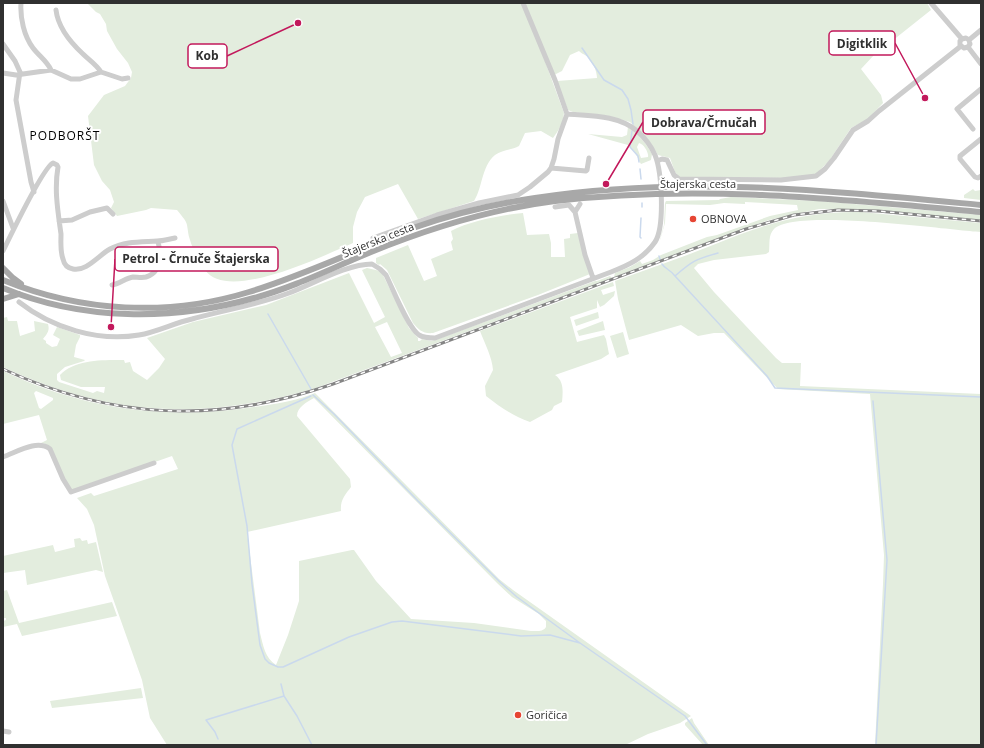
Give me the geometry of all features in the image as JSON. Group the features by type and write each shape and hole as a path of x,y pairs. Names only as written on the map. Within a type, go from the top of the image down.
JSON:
{"main road":[{"name":"Štajerska cesta","path":"3,280 31,290 78,302 123,308 165,307 196,304 240,294 278,282 415,228 483,208 564,194 660,187 766,187 836,191 981,205"},
{"name":"Štajerska cesta","path":"3,288 45,302 127,315 214,308 256,298 280,290 405,239 454,222 500,210 555,201 660,194 767,195 836,199 981,212"},
{"path":"3,268 13,278 31,290"},
{"path":"3,299 19,294"}],"street":[{"path":"21,3 22,20 29,41 33,48 48,64 51,70"},
{"path":"372,238 458,209 518,195 539,180 551,168 558,139 568,114 556,80 523,3"},
{"path":"931,3 962,39 966,38 969,40"},
{"path":"56,10 59,23 69,39 84,55 98,66 101,72"},
{"path":"968,47 970,44 969,40 981,30"},
{"path":"961,46 960,42 962,39"},
{"path":"3,44 20,69 16,100 34,192"},
{"path":"657,161 662,159 667,160 678,180 781,180 816,176 834,158 853,130 868,121 961,46"},
{"path":"961,46 964,48 968,47"},
{"path":"968,47 981,64"},
{"path":"3,73 20,74 51,70 71,79 80,79 101,72 122,79 128,78"},
{"path":"974,128 957,110 981,89"},
{"path":"19,302 47,319 76,331 112,336 139,335 191,319 258,303 288,293 355,266 372,264 386,275 412,328 419,335 428,338 435,338 628,266 640,258 656,240 661,219 660,187 657,161 645,139 626,123 614,119 568,114"},
{"path":"981,139 960,156 960,159 975,177 978,178 981,176"},
{"path":"551,168 586,171 589,158"},
{"path":"13,228 19,221 51,163 56,163 58,168 55,189 61,251 63,260 67,266 73,269 80,269 110,249 136,241 158,241 175,238"},
{"path":"3,201 13,228 12,234 3,251"},
{"path":"554,206 580,204 575,212"},
{"path":"569,205 575,212 585,255 593,278"},
{"path":"59,221 72,220 90,212 107,208 113,214"},
{"path":"112,285 132,278 147,276 154,272 160,260 158,241"},
{"path":"3,457 38,444 46,446 50,449 63,479 71,492 154,463"}],"green space":[{"path":"87,3 521,3 539,45 564,113 563,120 553,138 541,131 525,133 519,146 495,155 487,165 474,201 418,219 398,184 365,197 357,212 353,227 353,243 300,266 255,279 234,281 217,279 205,270 194,252 186,223 177,210 151,208 117,216 111,208 114,202 110,190 102,181 94,165 88,116 104,95 125,86 131,78 132,72 128,63 117,49 107,31 106,24 100,14"},
{"path":"524,3 927,3 931,10 887,45 884,43 871,52 874,55 861,69 881,95 883,103 868,119 851,128 829,161 815,175 789,178 679,177 675,172 670,158 658,155 647,138 630,122 609,116 573,112 568,110 557,81 597,78 592,61 579,51 570,55 562,71 554,75"},
{"path":"628,127 639,136 647,146 652,154 651,160 641,164 634,151 628,145 588,134 622,137 627,135","holes":["639,143 646,149 648,157 641,158 637,147"]},
{"path":"973,189 975,191 981,190 981,200 964,198 964,195"},
{"path":"731,197 819,201 981,215 981,220 864,209 819,209 769,220 614,277 615,273 640,261 642,264 707,237 717,235 770,216 798,210 797,205 745,202 745,204 724,203 710,205 666,204 665,223 660,240 664,225 666,201 719,200"},
{"path":"841,212 861,212 981,223 981,232 873,222 810,220 788,223 774,229 770,237 769,252 766,254 714,260 698,264 694,268 714,292 776,358 782,363 801,363 800,386 981,394 981,745 875,745 884,555 870,394 778,389 724,333 698,336 681,325 629,340 618,299 615,281 750,231 803,216"},
{"path":"523,213 527,235 549,234 551,243 551,257 565,257 564,239 570,238 570,234 578,233 590,274 538,295 433,333 424,332 417,328 413,323 387,270 380,264 379,265 376,263 376,258 408,245 424,281 437,276 431,259 453,250 451,231 467,224 486,219"},
{"path":"367,268 380,271 409,328 418,338 418,341 422,339 431,341 438,339 595,281 610,276 612,278 313,389 272,399 232,406 193,409 155,408 118,404 80,396 42,383 3,367 3,318 7,317 8,321 17,321 20,336 35,331 34,321 48,324 47,334 43,339 46,343 52,347 57,346 60,339 53,335 57,327 80,335 76,345 74,357 85,360 65,367 57,374 57,380 59,382 93,393 97,391 104,393 105,387 81,387 61,380 60,375 66,370 82,363 124,360 125,363 130,362 133,371 147,380 159,368 165,359 147,338 193,322 266,305 349,273 374,323 385,317 362,270","holes":["387,322 402,353 391,357 375,327"]},
{"path":"613,282 614,286 601,290 603,295 615,291 614,296 604,305 600,307 597,300 597,308 570,317 577,342 604,335 609,354 601,359 555,375 560,380 563,390 562,402 554,406 552,410 530,422 507,411 486,396 485,386 493,370 490,355 480,331"},
{"path":"598,312 599,318 576,326 574,320"},
{"path":"603,321 605,330 579,336 577,331"},
{"path":"623,332 629,354 617,358 610,336"},
{"path":"3,371 32,384 92,402 122,408 153,411 184,412 247,408 290,401 315,393 499,579 691,716 680,723 648,734 625,745 167,745 150,718 142,680 105,576 94,525 87,509 77,498 91,493 94,496 178,469 172,456 73,490 69,488 46,444 41,443 47,440 39,415 3,424","holes":["36,391 53,398 53,400 41,409 39,408 34,393","314,398 497,583 512,597 539,614 546,621 545,629 540,631 531,631 474,623 411,619 376,581 354,550 352,550 299,561 299,601 276,665 272,662 265,651 260,633 247,532 341,511 342,501 351,487 350,479 297,416 297,413 301,407"]},
{"path":"80,538 82,541 87,540 88,544 96,542 103,572 96,570 27,585 25,570 3,573 3,556 53,545 55,552 75,547 74,539"},
{"path":"7,590 19,623 112,602 117,616 22,636 17,624 3,627 3,621 6,620 6,618 3,618 3,591"},
{"path":"141,688 143,698 52,708 50,701"},
{"path":"692,718 709,745 703,745 685,725 685,723"}],"waterway":[{"path":"582,48 604,80 622,90 628,99 633,124"},
{"path":"632,131 630,147 638,156 639,162"},
{"path":"640,169 641,179"},
{"path":"641,218 641,238"},
{"path":"675,276 695,261 718,253"},
{"path":"662,264 767,376 775,388 981,397"},
{"path":"268,314 311,389"},
{"path":"313,395 334,414 418,501 501,583 517,597 580,643 685,716 707,745"},
{"path":"311,396 237,429 232,445 247,526 252,584 260,645 265,659 269,663 278,667 283,667 349,637 392,622 402,621 521,636 550,635 580,643"},
{"path":"873,401 887,560 876,745"},
{"path":"281,684 284,696 297,716 312,745"},
{"path":"218,739 215,732 206,720 284,696"}],"railway":[{"path":"3,369 44,386 85,398 125,407 166,411 207,410 248,406 290,397 333,384 746,229 794,215 838,210 878,211 981,221"}],"place":[{"name":"Kob","path":"298,23"},
{"name":"Digitklik","path":"925,98"},
{"name":"Dobrava/Črnučah","path":"606,184"},
{"name":"OBNOVA","path":"693,219"},
{"name":"Petrol - Črnuče Štajerska","path":"111,327"},
{"name":"Goričica","path":"518,715"}],"district":[{"name":"PODBORŠT","path":"65,136"}]}
